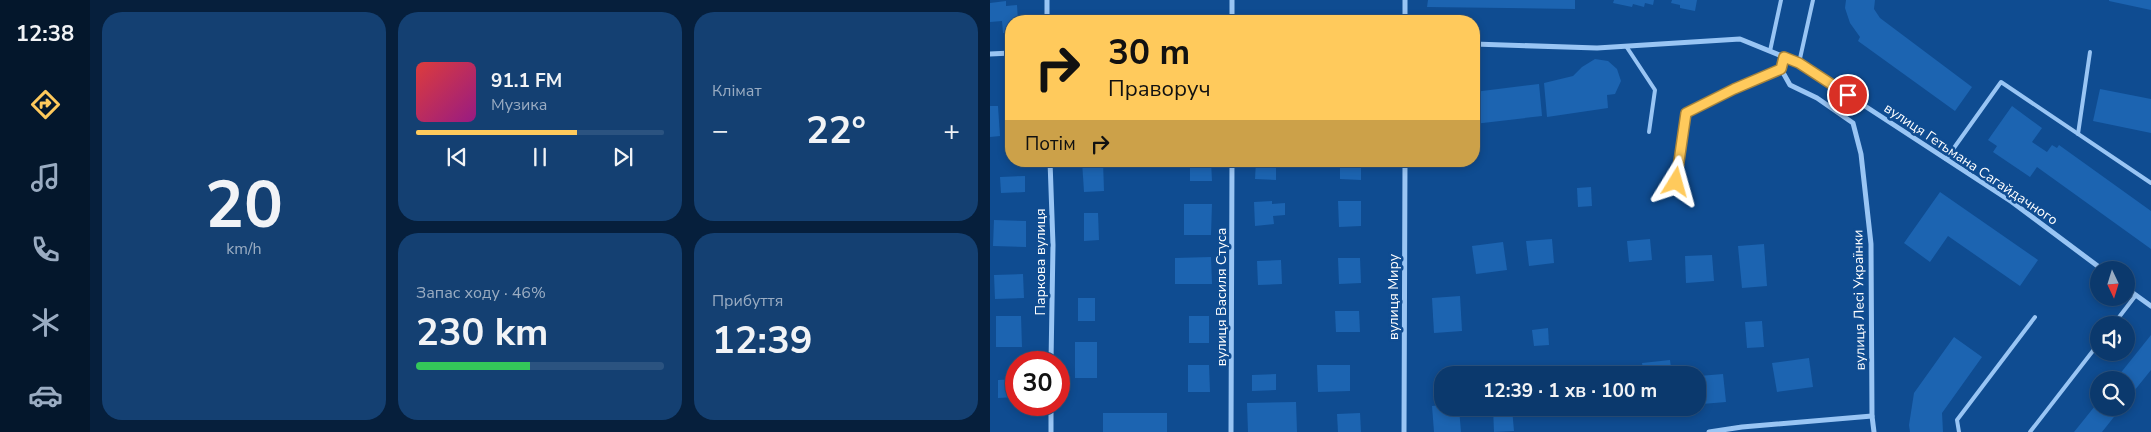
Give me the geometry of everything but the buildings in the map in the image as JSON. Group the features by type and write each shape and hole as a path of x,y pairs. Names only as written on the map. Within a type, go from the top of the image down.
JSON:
{"street":[{"path":"1047,0 1047,15"},
{"path":"1232,0 1232,15"},
{"path":"1405,0 1405,15"},
{"name":"вулиця Гетьмана Сагайдачного","path":"1480,44 1597,48 1740,40 1799,63 2012,202 2091,261"},
{"path":"990,54 1005,53"},
{"path":"1676,182 1686,113 1734,89 1781,69 1784,57"},
{"name":"вулиця Лесі Українки","path":"1781,69 1790,85 1817,98 1853,123 1861,154 1871,244 1872,416 1874,432"},
{"name":"Паркова вулиця","path":"1050,167 1051,351"},
{"name":"вулиця Василя Стуса","path":"1231,432 1232,167"},
{"name":"вулиця Миру","path":"1404,167 1404,432"},
{"path":"2136,295 2151,306"},
{"path":"1051,416 1051,432"},
{"path":"1709,432 1742,427 1872,416"}],"lane":[{"path":"1770,51 1780,0"},
{"path":"1799,63 1813,0"},
{"path":"1626,46 1655,90 1650,132"},
{"path":"2078,134 2090,52"},
{"path":"1946,159 2002,82 2151,184"},
{"path":"2120,316 2136,295"},
{"path":"1959,432 1958,420 2035,317"},
{"path":"2030,432 2090,355"}],"route":[{"path":"1676,182 1686,113 1734,89 1781,69 1784,57 1799,63 1848,95"}]}
